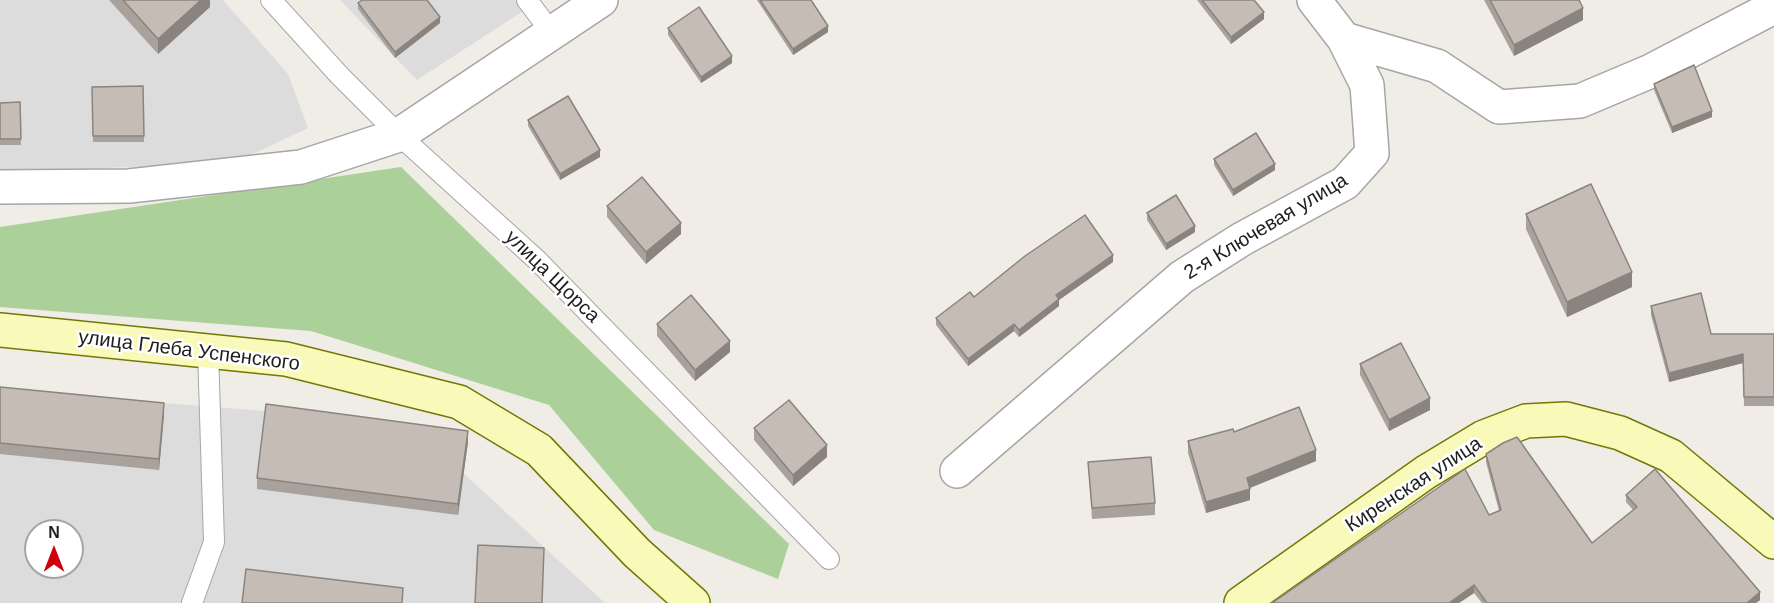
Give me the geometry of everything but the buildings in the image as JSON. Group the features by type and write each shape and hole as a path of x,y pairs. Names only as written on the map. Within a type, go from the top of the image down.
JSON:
{"street":[{"path":"0,187 129,186 301,167 399,135 601,0"},
{"name":"2-я Ключевая улица","path":"957,471 1182,277 1242,239 1345,183 1372,153 1367,85 1344,39 1314,0"},
{"path":"1344,39 1437,66 1499,106 1580,101 1651,72 1774,7"},
{"name":"улица Глеба Успенского","path":"0,330 286,359 459,402 539,450 637,553 693,603"},
{"name":"Киренская улица","path":"1241,603 1426,472 1484,437 1526,421 1566,419 1620,433 1671,456 1768,531"}],"lane":[{"name":"улица Щорса","path":"271,0 340,76 399,135 537,260 829,559"},
{"path":"527,0 551,32"},
{"path":"192,603 214,542 208,351"}],"shaded area":[{"path":"0,0 223,0 288,74 308,128 234,163 0,172"},
{"path":"340,0 540,0 417,80"},
{"path":"0,390 277,412 439,451 605,603 0,603"}],"green space":[{"path":"401,167 789,544 778,579 654,530 549,405 311,331 0,307 0,227"}]}
